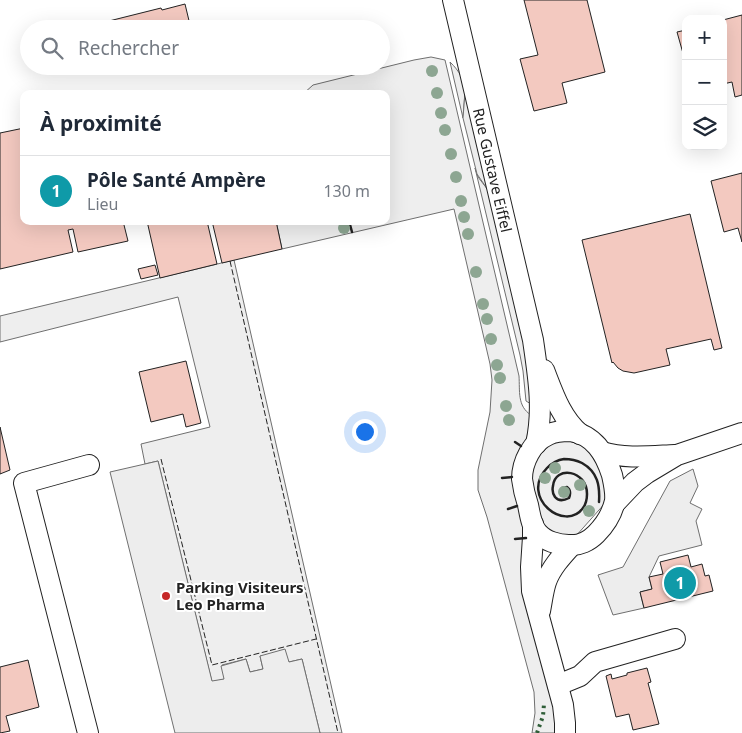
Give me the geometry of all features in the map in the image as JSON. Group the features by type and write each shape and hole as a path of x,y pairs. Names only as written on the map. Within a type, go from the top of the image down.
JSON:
{"street":[{"name":"Rue Gustave Eiffel","path":"453,0 533,340 540,392 540,422 536,444"},
{"name":"Rue Gustave Eiffel","path":"533,340 563,414 580,434"},
{"path":"570,431 580,434 596,444 602,452 608,464 615,490 614,503 607,521 591,538 572,546 547,539 536,532 524,491 522,473 528,455 536,444 546,436 554,432 570,431"},
{"path":"614,503 635,482 676,455 742,433"},
{"path":"602,452 628,456 676,455"},
{"path":"88,733 24,483 89,465"},
{"path":"533,524 531,580 534,601 563,705 565,733"},
{"path":"539,615 550,573 559,559 572,546"},
{"path":"558,685 580,676 595,662 674,639"}],"shaded area":[{"path":"431,57 445,60 519,376 521,403 531,415 525,530 555,711 556,733 532,733 535,713 534,692 478,490 478,470 490,412 492,380 490,364 454,209 390,224 390,90 307,90 313,85 353,75 390,75 390,66"},
{"path":"450,62 461,76 463,82 465,95 463,118"},
{"path":"465,92 488,190 477,174 463,118"},
{"path":"475,168 478,177 488,190 529,356 531,404 526,401 520,355"},
{"path":"277,225 385,225 282,249"},
{"path":"234,260 342,733 320,733 302,659 289,662 260,656 263,669 250,672 246,659 222,665 225,679 212,682 158,461 145,464 141,444 210,427 178,297 0,342 0,316"},
{"path":"566,440 588,447 603,471 607,501 575,537 557,535 540,520 531,485 530,466 548,444"},
{"name":"Parking Visiteurs Leo Pharma","path":"158,461 212,681 224,679 221,666 246,659 250,672 263,669 260,656 285,649 289,662 302,659 320,733 175,733 110,472"},
{"path":"693,469 698,486 690,503 702,509 696,521 702,545 659,556 649,577 652,589 640,592 644,608 613,615 598,575 623,567 670,481"}],"building":[{"path":"524,0 587,0 605,72 562,83 567,103 534,111 520,59 538,55"},
{"path":"185,4 189,20 113,20 161,8 162,10"},
{"path":"742,15 742,95 735,97 732,82 727,83 727,19"},
{"path":"682,31 682,50 677,32"},
{"path":"20,129 20,225 124,225 128,241 78,252 73,229 68,230 73,252 0,269 0,133"},
{"path":"742,173 742,242 738,228 724,232 711,181"},
{"path":"690,214 722,348 714,350 711,339 666,349 670,365 634,373 623,371 612,363 582,240"},
{"path":"148,225 208,225 217,264 160,278"},
{"path":"213,225 277,225 282,249 222,263"},
{"path":"155,265 158,275 141,279 138,269"},
{"path":"186,361 201,423 186,427 183,414 151,422 139,372"},
{"path":"0,427 10,470 0,474"},
{"path":"688,555 691,567 702,564 705,576 709,575 713,591 644,608 640,592 652,589 649,577 663,574 660,562"},
{"path":"28,660 39,707 6,716 10,731 0,733 0,667"},
{"path":"647,668 651,682 648,683 659,724 633,730 629,714 616,717 606,676 611,674 612,679"}],"hedge":[{"path":"537,733 543,716 544,704"}],"fence":[{"path":"230,261 338,733"},
{"path":"161,459 212,665 316,639"}],"wall":[{"path":"350,225 352,232"},
{"path":"515,442 521,446"},
{"path":"562,488 567,487 569,489 569,498 558,500 553,492 555,479 565,473 577,475 586,486 586,503 575,515 556,514 541,500 538,490 540,479 551,465 564,459 578,461 595,475 599,490 599,502"},
{"path":"502,478 512,477"},
{"path":"508,509 517,506"},
{"path":"515,539 526,538"}],"place":[{"name":"Pôle Santé Ampère","path":"680,583"},
{"name":"Parking Visiteurs Leo Pharma","path":"166,596"}]}
